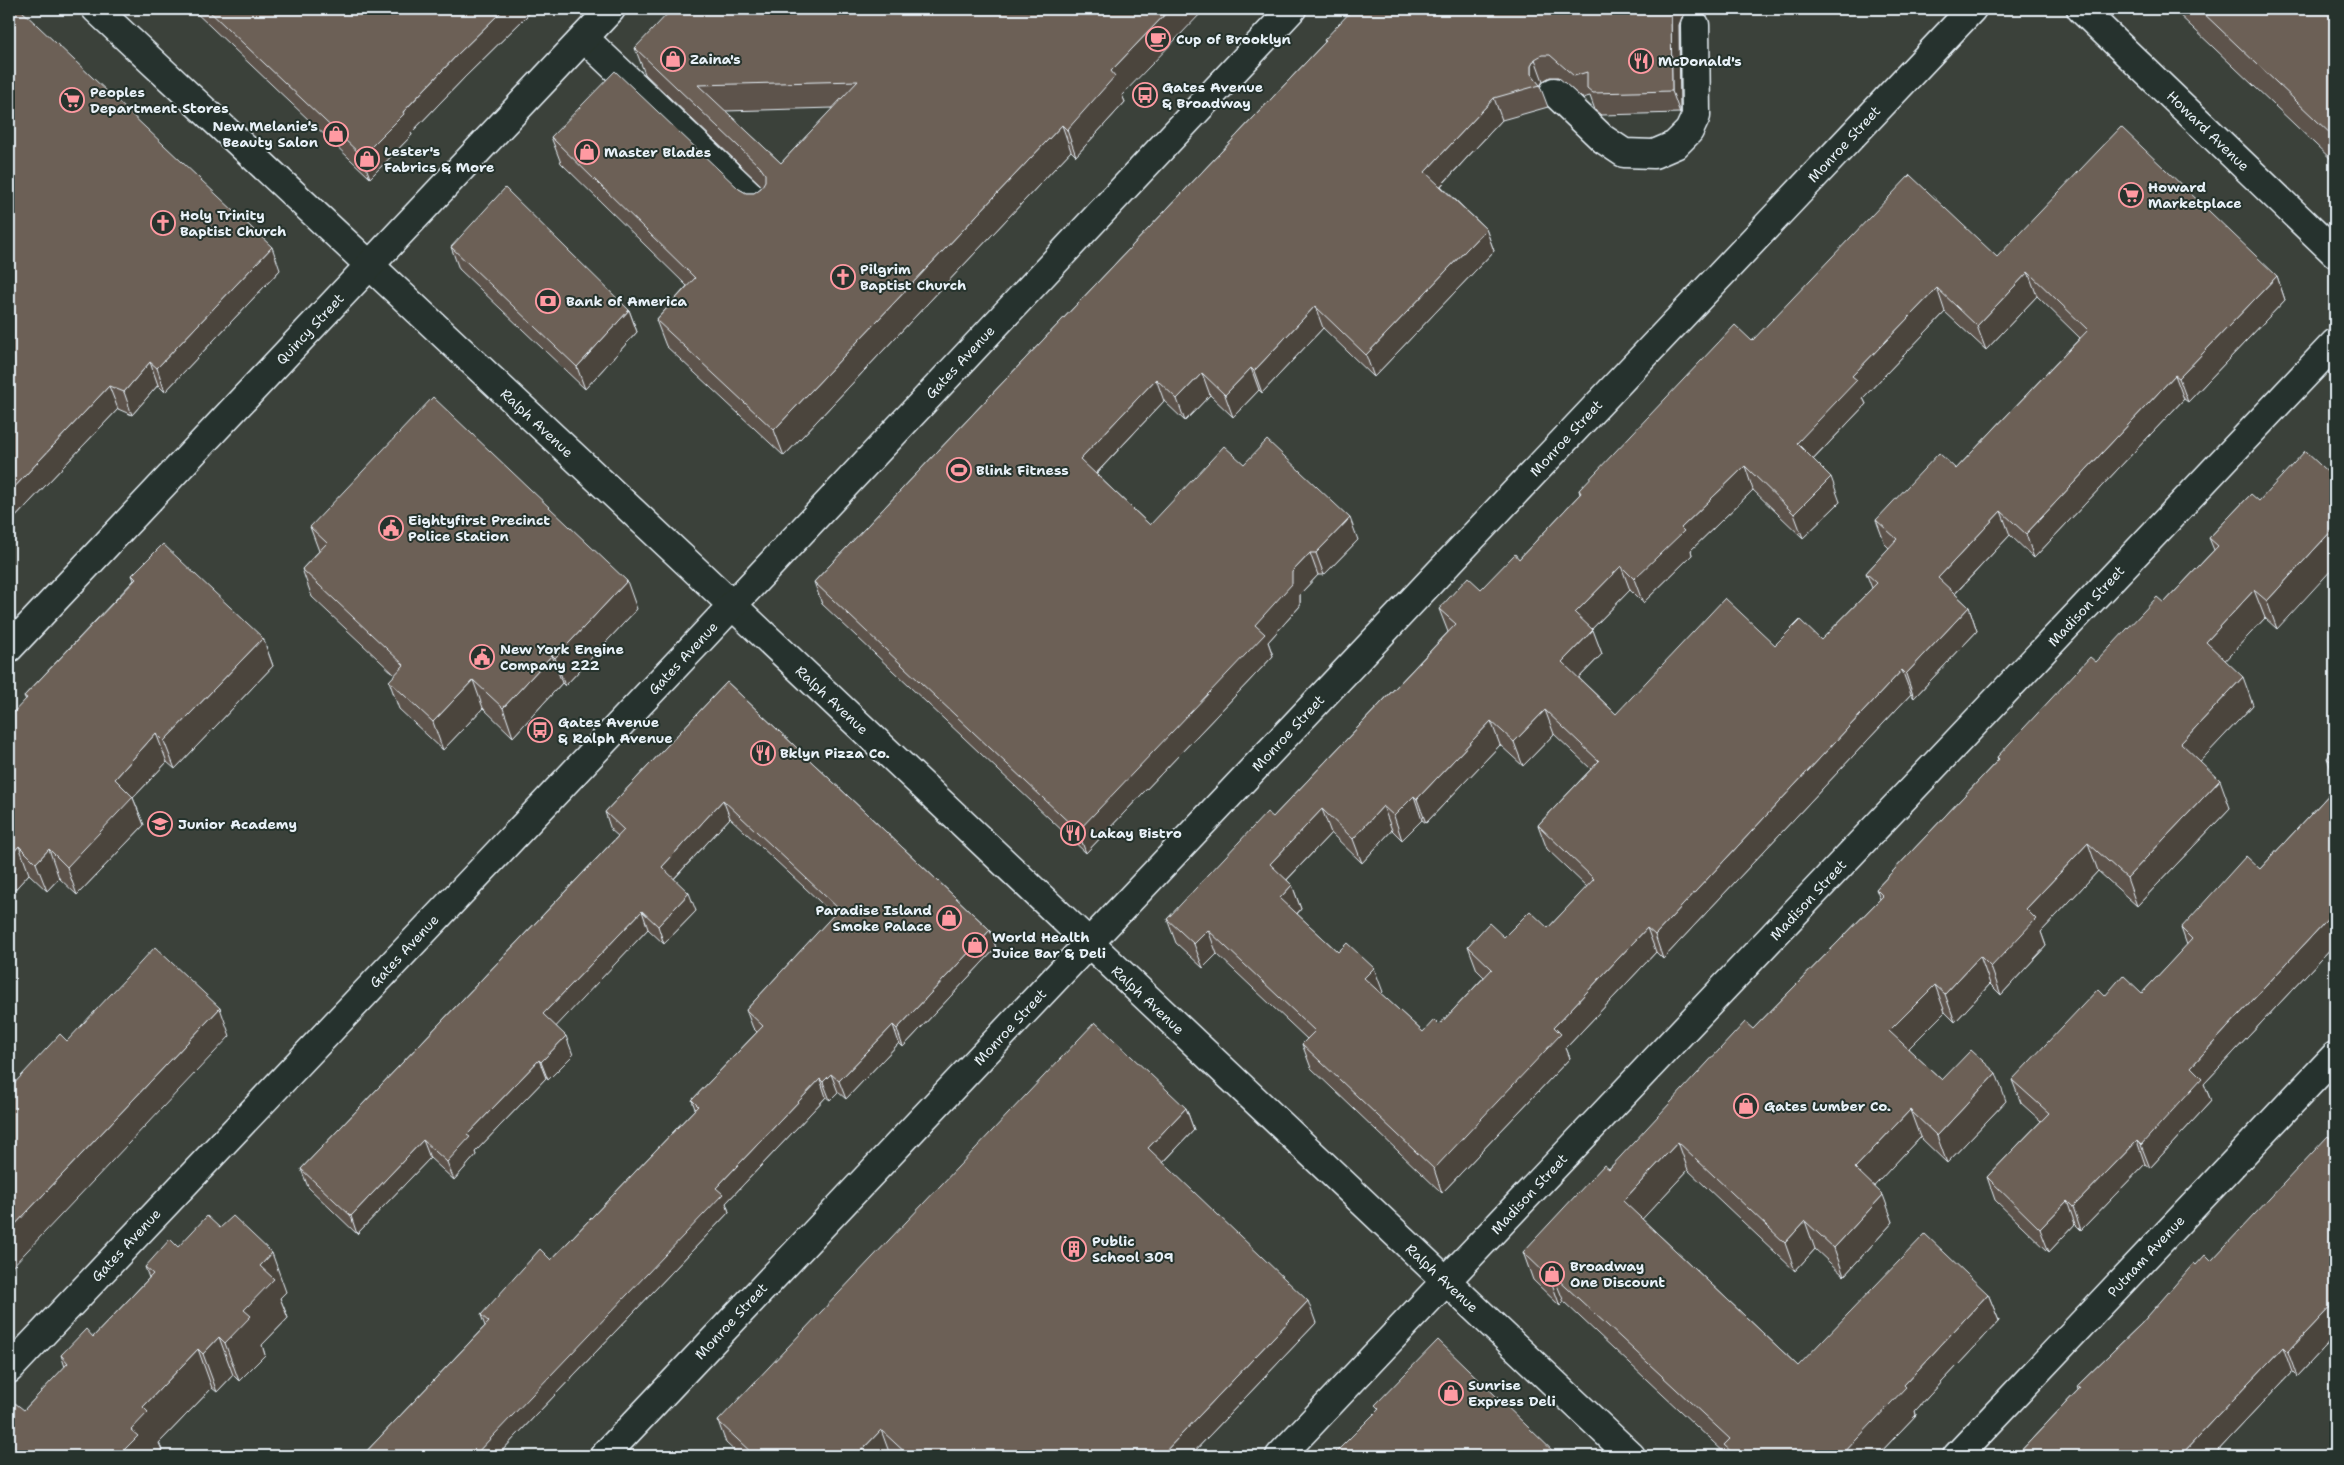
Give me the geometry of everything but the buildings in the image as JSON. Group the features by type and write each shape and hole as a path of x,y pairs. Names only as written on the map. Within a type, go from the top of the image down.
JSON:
{"street":[{"name":"Ralph Avenue","path":"96,9 732,606 1631,1456"},
{"name":"Quincy Street","path":"9,648 611,9"},
{"name":"Gates Avenue","path":"9,1369 732,606 1292,9"},
{"name":"Monroe Street","path":"604,1456 1972,9"},
{"name":"Howard Avenue","path":"2080,9 2335,253"},
{"path":"1554,92 1603,138 1624,153 1654,154 1675,145 1689,131 1696,116 1696,25"},
{"path":"584,38 760,204"},
{"name":"Madison Street","path":"1280,1456 2335,343"},
{"name":"Putnam Avenue","path":"1957,1456 2335,1056"}],"place":[{"name":"Cup of Brooklyn","path":"1158,39"},
{"name":"Zaina's","path":"673,59"},
{"name":"McDonald's","path":"1641,61"},
{"name":"Gates Avenue & Broadway","path":"1145,95"},
{"name":"Peoples Department Stores","path":"72,100"},
{"name":"New Melanie's Beauty Salon","path":"336,134"},
{"name":"Master Blades","path":"587,152"},
{"name":"Lester's Fabrics & More","path":"367,159"},
{"name":"Howard Marketplace","path":"2131,195"},
{"name":"Holy Trinity Baptist Church","path":"163,223"},
{"name":"Pilgrim Baptist Church","path":"843,277"},
{"name":"Bank of America","path":"548,301"},
{"name":"Blink Fitness","path":"959,470"},
{"name":"Eightyfirst Precinct Police Station","path":"391,528"},
{"name":"New York Engine Company 222","path":"482,657"},
{"name":"Gates Avenue & Ralph Avenue","path":"540,730"},
{"name":"Bklyn Pizza Co.","path":"763,753"},
{"name":"Junior Academy","path":"160,824"},
{"name":"Lakay Bistro","path":"1073,833"},
{"name":"Paradise Island Smoke Palace","path":"949,918"},
{"name":"World Health Juice Bar & Deli","path":"975,945"},
{"name":"Gates Lumber Co.","path":"1746,1106"},
{"name":"Public School 309","path":"1074,1249"},
{"name":"Broadway One Discount","path":"1552,1274"},
{"name":"Sunrise Express Deli","path":"1451,1393"}]}
